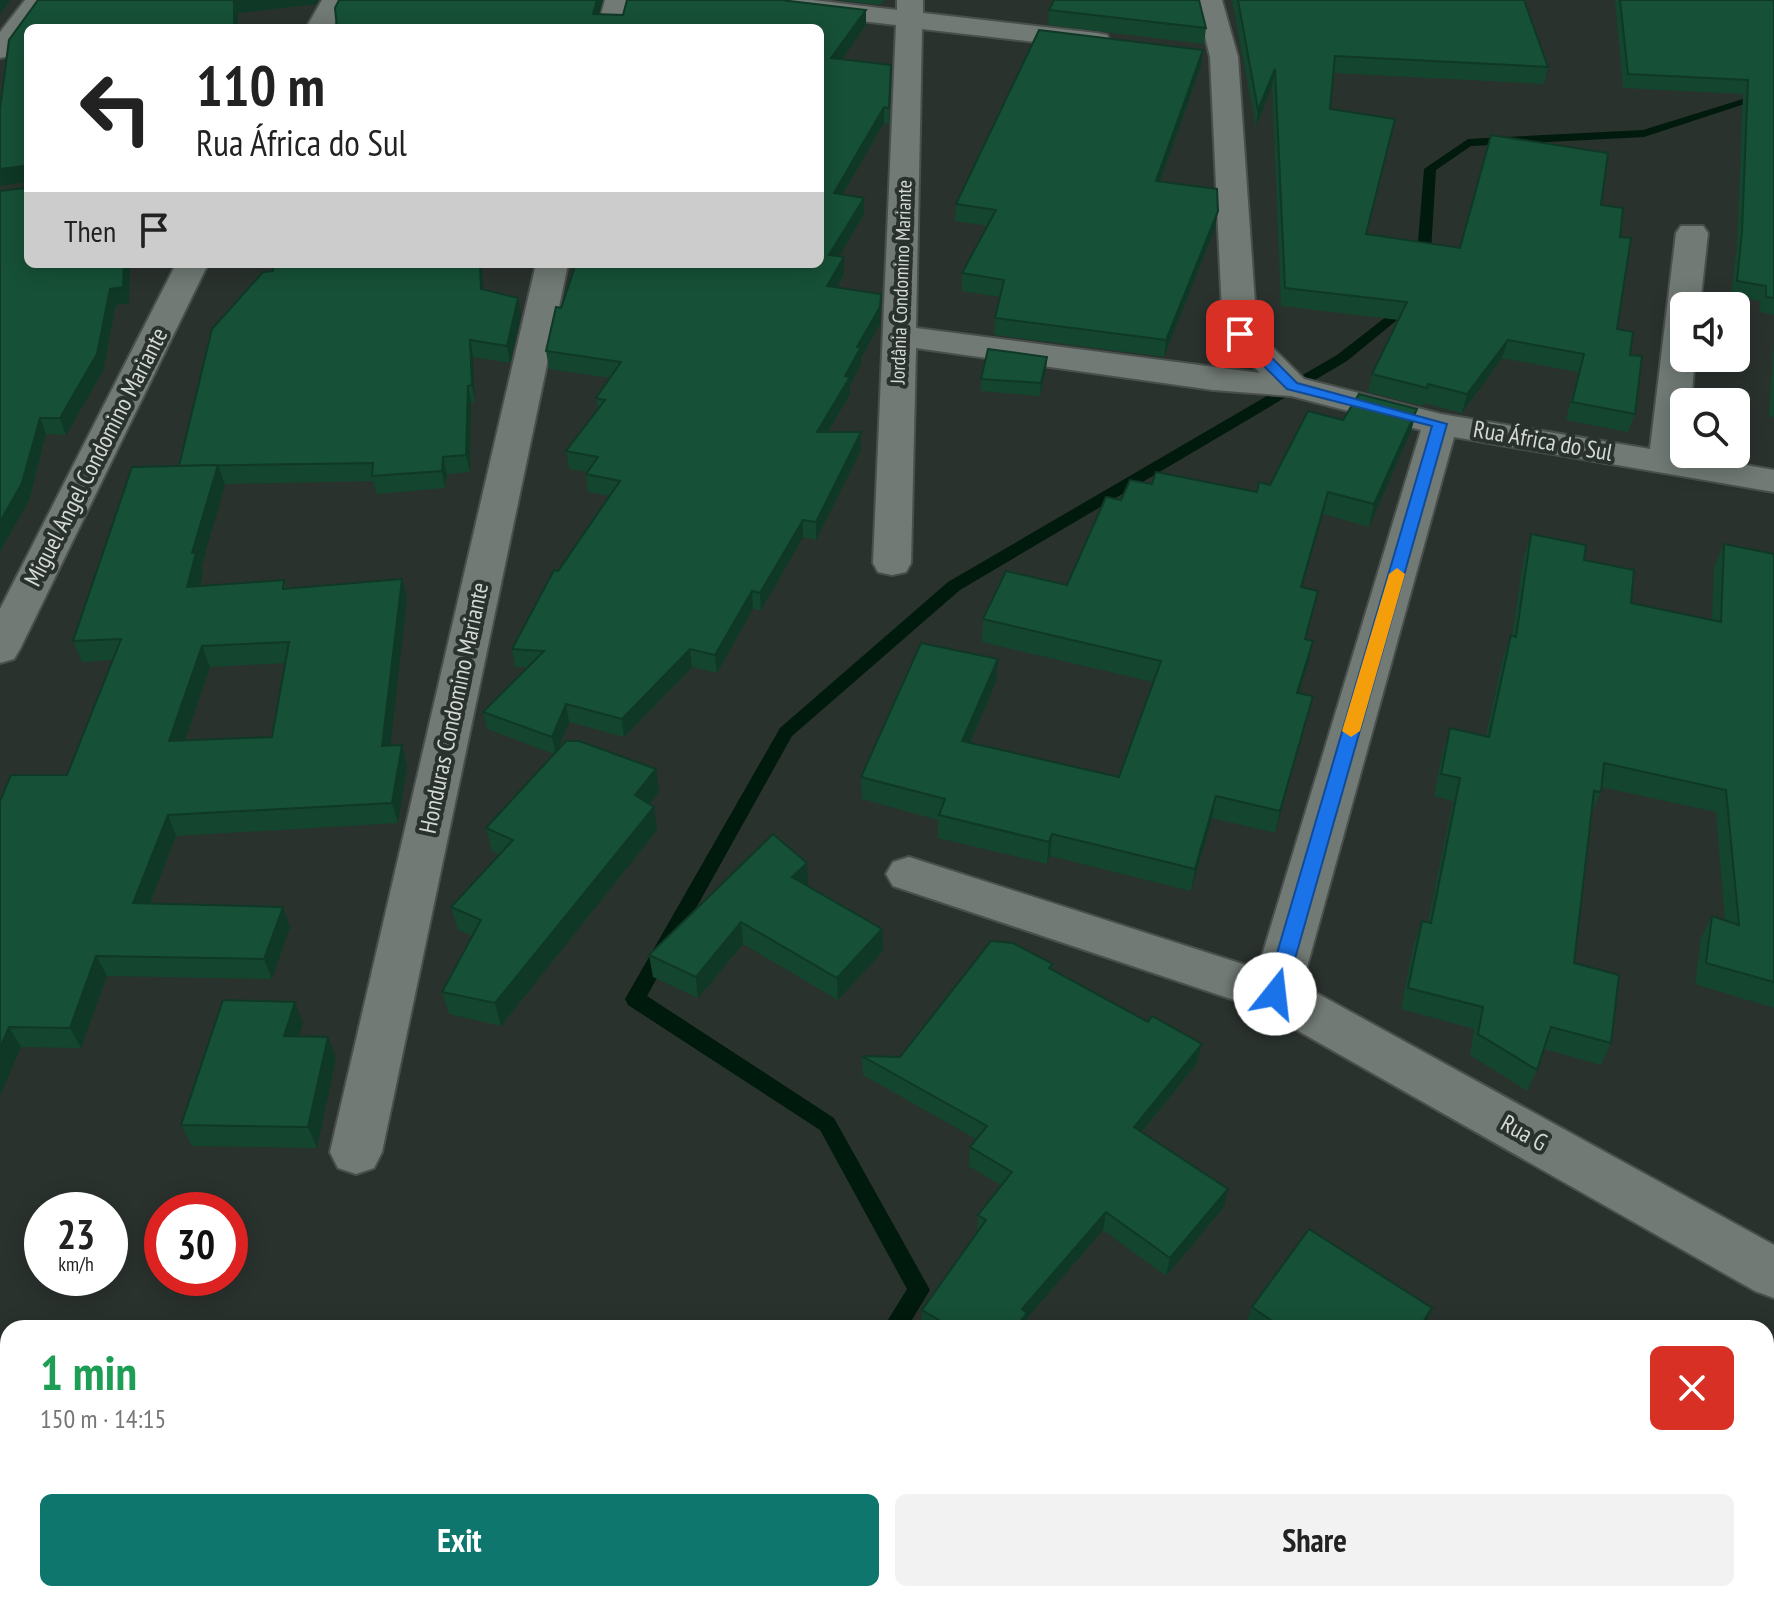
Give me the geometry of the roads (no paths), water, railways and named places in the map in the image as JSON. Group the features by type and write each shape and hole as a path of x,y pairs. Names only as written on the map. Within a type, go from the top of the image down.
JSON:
{"street":[{"path":"0,50 38,0"},
{"path":"321,24 335,0"},
{"path":"611,24 618,0"},
{"path":"746,0 910,10 1130,45"},
{"path":"1209,0 1224,57 1240,334 1292,386"},
{"name":"Jordânia Condomino Mariante","path":"892,563 910,10"},
{"path":"1193,53 1224,57"},
{"path":"1667,462 1692,233"},
{"name":"Miguel Angel Condomino Mariante","path":"0,649 190,268"},
{"name":"Honduras Condomino Mariante","path":"356,1152 551,268"},
{"name":"Rua África do Sul","path":"899,336 1213,380 1292,386 1440,424 1774,481"},
{"path":"1275,994 1440,424"},
{"name":"Rua G","path":"909,874 1275,994 1774,1273"}],"waterway":[{"path":"1423,267 1430,169 1468,143 1644,133 1763,96"},
{"path":"899,1320 919,1290 827,1124 635,999 786,732 954,586 1342,358 1409,303"}]}
